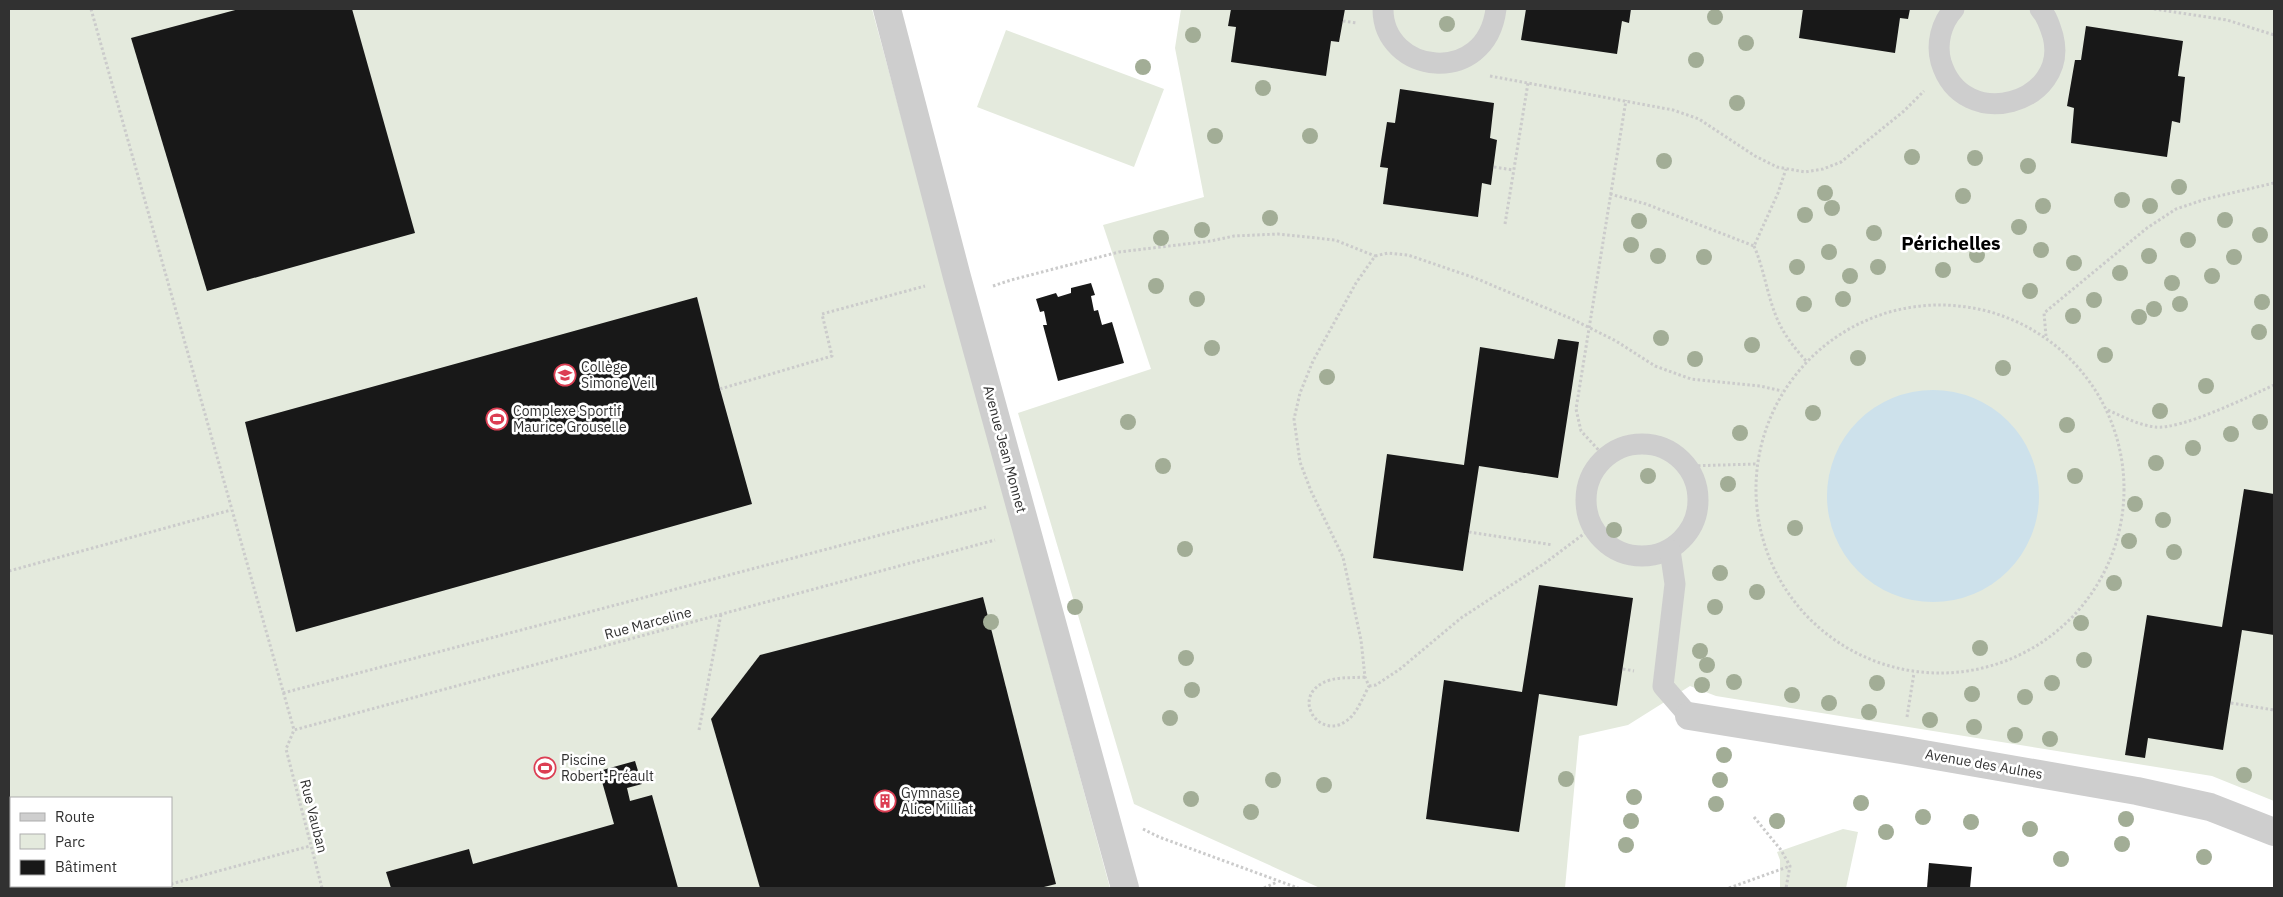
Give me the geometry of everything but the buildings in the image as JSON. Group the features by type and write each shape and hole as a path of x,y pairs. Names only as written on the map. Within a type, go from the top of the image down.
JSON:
{"street":[{"name":"Avenue Jean Monnet","path":"887,9 960,287 1125,888"},
{"name":"Avenue des Aulnes","path":"1689,716 2137,791 2210,807 2274,832"}],"lane":[{"path":"1383,9 1387,29 1396,44 1409,55 1424,62 1442,64 1458,60 1474,52 1486,40 1494,24 1496,9"},
{"path":"1954,9 1942,27 1939,42 1944,70 1952,84 1964,94 1978,102 1994,105 2009,104 2024,98 2037,88 2046,76 2053,60 2055,43 2050,26 2040,9"},
{"path":"1630,445 1657,445 1674,453 1688,466 1697,483 1699,502 1695,521 1685,538 1670,550 1653,556 1635,556 1618,552 1603,541 1592,528 1586,509 1586,490 1593,472 1605,456 1621,447 1630,445"},
{"path":"1670,550 1675,584 1663,686 1689,716"}],"path":[{"path":"91,9 294,730"},
{"path":"2154,9 2227,20 2274,35"},
{"path":"1458,60 1485,75 1673,110 1699,119 1755,156 1786,169 1804,172 1841,162 1904,111 1944,70"},
{"path":"1505,224 1528,83"},
{"path":"1605,456 1581,430 1576,409 1626,100"},
{"path":"1494,167 1513,170"},
{"path":"1754,246 1778,193 1786,169"},
{"path":"2046,337 2044,313 2148,228 2176,209 2206,199 2274,184"},
{"path":"1610,194 1646,204 1754,246 1761,263 1775,315 1785,335 1806,361"},
{"path":"720,389 832,356 822,314 960,287 1011,280 1119,252 1234,236 1278,234 1335,240 1375,256 1388,253 1408,255 1475,278 1589,327 1655,366 1691,379 1760,386 1782,391"},
{"path":"1369,686 1365,677 1362,640 1343,557 1311,491 1300,462 1294,420 1300,393 1313,361 1356,283 1375,256"},
{"path":"1947,304 1999,313 2046,337 2082,370 2108,410 2124,464 2123,521 2105,575 2071,621 2025,654 1971,672 1914,673 1859,656 1811,623 1776,577 1757,522 1756,464 1765,427 1782,391 1806,361 1846,329 1895,309 1947,304"},
{"path":"2108,410 2130,420 2155,427 2169,426 2209,414 2274,386"},
{"path":"1688,466 1756,464"},
{"path":"283,694 1018,498"},
{"path":"9,571 231,510"},
{"path":"1369,686 1376,685 1400,669 1461,618 1545,563 1592,528"},
{"name":"Rue Marceline","path":"294,730 1027,532"},
{"path":"1469,532 1553,544"},
{"path":"700,730 721,614"},
{"path":"1901,750 1914,673"},
{"path":"1365,677 1329,681 1318,687 1311,696 1308,705 1310,713 1319,723 1328,726 1339,724 1352,716 1369,686"},
{"path":"2231,703 2274,710"},
{"name":"Rue Vauban","path":"294,730 286,749 322,888"},
{"path":"1102,807 1159,837 1298,888"},
{"path":"1754,817 1781,850 1790,866 1786,888"},
{"path":"172,884 310,846"},
{"path":"1729,888 1790,866"},
{"path":"1264,888 1278,882"}],"green space":[{"name":"Complexe Sportif Maurice Grouselle","path":"9,9 872,9 1110,888 9,888"},
{"path":"1181,9 2274,9 2274,801 2212,776 1716,696 1690,686 1628,725 1579,736 1565,888 1320,888 1134,804 1018,413 1151,369 1103,225 1204,197 1175,48"},
{"path":"1006,30 1164,89 1134,167 977,107"},
{"path":"1843,829 1858,832 1846,888 1780,888 1780,860 1777,852"}],"water":[{"path":"1933,390 1964,395 1992,408 2008,421 2021,437 2034,465 2039,496 2034,527 2021,555 2008,571 1992,584 1964,597 1933,602 1902,597 1874,584 1858,571 1845,555 1832,527 1827,496 1832,465 1845,437 1858,421 1874,408 1902,395"}],"place":[{"name":"Collège Simone Veil","path":"565,375"},
{"name":"Complexe Sportif Maurice Grouselle","path":"497,419"},
{"name":"Piscine Robert-Préault","path":"545,768"},
{"name":"Gymnase Alice Milliat","path":"885,801"}],"district":[{"name":"Périchelles","path":"1951,243"}]}
